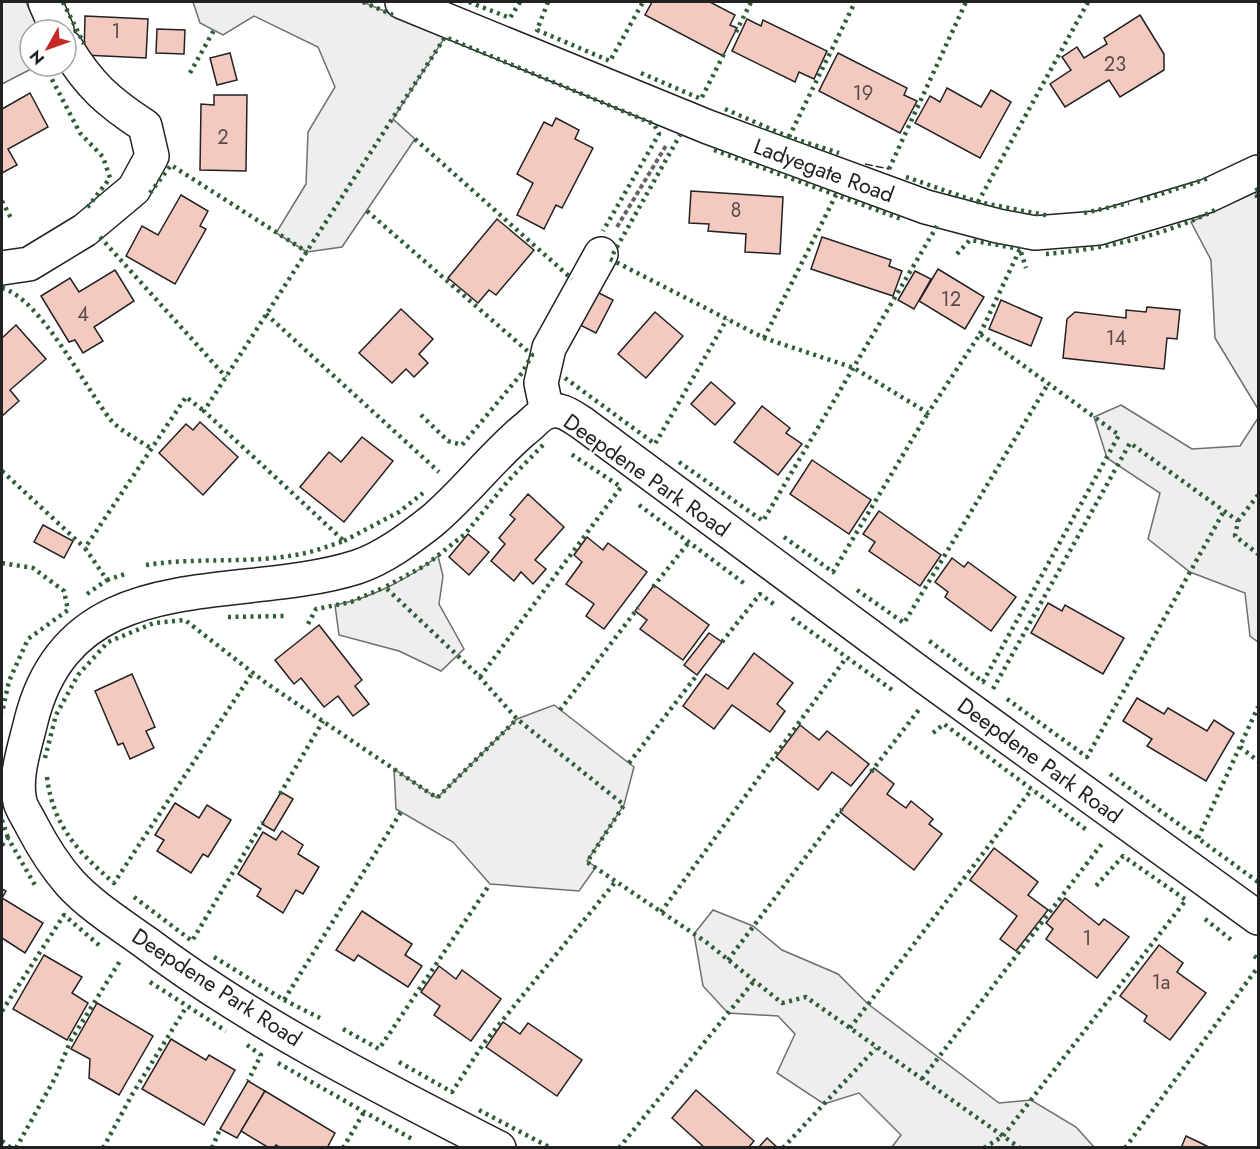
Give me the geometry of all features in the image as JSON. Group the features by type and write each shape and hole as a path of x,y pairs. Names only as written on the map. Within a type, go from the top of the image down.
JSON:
{"street":[{"path":"45,2 52,18"},
{"name":"Ladyegate Road","path":"402,2 682,117 926,207 1035,233 1099,228 1151,215 1207,196 1258,172"},
{"path":"2,268 29,264 85,230 134,189 152,156 145,126 117,108 85,78 78,67"},
{"path":"547,412 541,383 549,348 601,254"},
{"name":"Deepdene Park Road","path":"499,1148 369,1080 254,1014 183,970 104,912 72,885 47,855 20,803 19,769 37,698 61,656 99,622 144,601 189,591 301,579 359,567 404,543 447,508 509,443 547,412 565,412 582,423 925,677 1258,918"}],"path":[{"path":"601,254 682,117"}],"shaded area":[{"path":"2,2 26,2 33,18 18,18 18,76 2,84"},
{"path":"193,2 363,2 445,37 393,119 415,139 342,247 307,252 276,233 306,184 308,132 335,87 318,47 254,16 223,35 200,23"},
{"path":"1255,191 1258,199 1258,409 1215,338 1211,260 1191,222"},
{"path":"1121,405 1192,449 1240,446 1258,418 1258,642 1250,636 1245,593 1190,572 1148,539 1160,493 1107,458 1094,417"},
{"path":"438,556 443,576 439,604 464,649 441,671 399,651 339,635 335,605 362,598 389,586"},
{"path":"554,705 634,767 624,805 587,861 596,867 579,891 490,884 453,842 396,809 394,769 437,798 517,719"},
{"path":"713,910 753,926 782,950 838,974 868,1004 999,1103 1031,1100 1076,1127 1094,1147 892,1147 901,1135 859,1093 824,1104 777,1073 795,1034 778,1016 728,1013 703,986 694,934"}],"building":[{"path":"652,2 710,2 735,15 730,25 737,28 723,56 645,15"},
{"path":"1140,15 1164,54 1164,70 1120,97 1109,80 1065,107 1050,84 1071,70 1062,57 1077,47 1084,58 1107,44 1104,38"},
{"path":"85,16 148,19 146,58 84,55"},
{"path":"747,19 761,26 763,20 827,51 814,79 799,72 795,82 732,51"},
{"path":"157,29 185,30 184,54 156,53"},
{"path":"230,53 237,80 217,85 210,58"},
{"path":"838,53 907,88 904,95 917,101 900,133 819,91"},
{"path":"947,88 981,107 991,90 1011,102 980,158 915,123 930,96 940,102"},
{"path":"30,93 48,127 8,149 17,165 2,173 2,109"},
{"path":"214,95 247,95 246,171 200,170 201,104 214,105"},
{"path":"556,118 579,130 575,139 593,148 562,208 556,205 544,229 517,215 533,183 517,174 544,122 552,126"},
{"path":"691,191 783,197 780,254 745,252 746,234 708,231 709,224 689,223"},
{"path":"181,195 208,211 200,226 206,229 175,284 126,256 142,226 158,235"},
{"path":"497,219 534,250 496,295 489,290 478,303 448,278"},
{"path":"822,237 891,260 889,266 902,271 893,296 811,269"},
{"path":"938,269 984,297 965,329 919,301"},
{"path":"115,270 134,301 94,327 103,341 83,353 75,340 69,342 41,296 70,278 79,292"},
{"path":"915,271 931,279 914,309 898,300"},
{"path":"595,291 613,300 596,333 578,324"},
{"path":"1001,300 1042,318 1031,346 989,329"},
{"path":"1147,307 1180,310 1177,339 1167,338 1164,369 1063,358 1067,319 1075,312 1126,318 1126,310 1146,312"},
{"path":"401,309 433,339 419,354 428,363 414,377 406,369 392,383 359,353"},
{"path":"655,312 683,336 646,378 618,354"},
{"path":"16,325 46,359 10,390 19,401 2,416 2,338"},
{"path":"711,382 735,403 715,425 691,404"},
{"path":"762,406 790,428 786,433 802,444 778,475 734,442"},
{"path":"200,422 238,457 203,495 159,453 186,424 193,430"},
{"path":"362,437 393,461 344,522 300,487 329,452 341,462"},
{"path":"812,460 871,500 849,534 790,494"},
{"path":"528,494 564,527 535,560 546,569 533,584 521,572 514,581 491,561 505,544 499,538 515,519 510,515"},
{"path":"879,511 941,555 920,586 869,551 875,542 863,534"},
{"path":"43,525 73,541 64,558 34,542"},
{"path":"468,534 489,552 469,575 449,557"},
{"path":"587,537 603,550 608,543 647,572 604,629 586,616 594,604 566,584 582,562 574,555"},
{"path":"952,558 964,567 968,562 1016,597 991,631 945,597 948,592 935,582"},
{"path":"654,585 709,625 683,660 640,629 647,620 635,611"},
{"path":"1048,603 1062,611 1065,605 1124,638 1103,674 1031,633"},
{"path":"319,625 362,680 355,686 369,704 353,716 338,696 324,707 301,678 294,684 275,660"},
{"path":"709,633 722,642 697,675 684,665"},
{"path":"754,653 793,683 777,704 785,711 770,732 732,705 714,729 683,706 706,674 728,689"},
{"path":"132,674 155,727 146,731 154,748 130,759 123,743 118,745 95,691"},
{"path":"1137,698 1164,714 1168,708 1207,731 1214,720 1234,733 1206,781 1147,746 1152,739 1123,721"},
{"path":"800,725 819,740 827,731 869,764 851,786 832,772 818,790 776,757"},
{"path":"874,768 894,784 887,794 906,808 911,801 933,819 929,824 942,834 914,870 840,812"},
{"path":"281,792 293,799 274,831 262,824"},
{"path":"175,803 199,818 207,805 231,820 208,857 203,854 191,873 157,851 164,840 155,835"},
{"path":"282,831 303,845 298,854 319,867 303,894 296,890 283,913 257,896 261,889 238,874 263,832 276,840"},
{"path":"994,848 1038,882 1028,895 1048,910 1016,951 1000,939 1017,916 970,880"},
{"path":"2,898 43,923 25,953 2,938"},
{"path":"1065,898 1099,925 1104,919 1129,937 1097,978 1046,939 1053,929 1046,923"},
{"path":"362,911 412,944 405,955 422,966 408,987 358,955 354,961 336,950"},
{"path":"1159,945 1183,963 1177,972 1206,993 1170,1040 1144,1021 1147,1016 1120,996"},
{"path":"44,955 82,977 72,993 88,1003 67,1040 13,1009"},
{"path":"439,966 456,979 462,970 501,999 471,1041 434,1015 440,1006 421,992"},
{"path":"97,1003 153,1036 119,1095 89,1078 90,1059 71,1049"},
{"path":"503,1022 520,1034 528,1023 582,1060 557,1096 486,1047"},
{"path":"171,1039 206,1060 209,1055 235,1070 204,1125 142,1089"},
{"path":"248,1081 265,1091 237,1138 220,1129"},
{"path":"696,1090 754,1141 748,1148 705,1148 672,1118"},
{"path":"265,1091 335,1133 327,1148 281,1148 276,1145 274,1148 269,1148 241,1131"},
{"path":"1186,1136 1211,1148 1181,1148"},
{"path":"767,1138 778,1148 758,1148"}],"hedge":[{"path":"63,2 84,44"},
{"path":"363,2 393,15"},
{"path":"469,2 510,18 520,2"},
{"path":"548,2 537,30 610,61 643,2"},
{"path":"736,32 751,2"},
{"path":"789,137 855,2"},
{"path":"889,169 966,2"},
{"path":"978,202 1088,2"},
{"path":"190,73 214,30"},
{"path":"146,565 183,561 276,558 307,553 344,541 204,411 445,37 654,124 659,134 603,231"},
{"path":"641,73 701,99 725,52"},
{"path":"51,78 80,133 103,157 110,178 87,208"},
{"path":"725,109 789,137 839,153"},
{"path":"613,254 680,135"},
{"path":"415,139 572,279"},
{"path":"714,150 904,220"},
{"path":"150,193 171,165 307,252"},
{"path":"906,177 978,202 1050,216"},
{"path":"1140,201 1209,178"},
{"path":"1258,189 1255,191 1258,199"},
{"path":"764,338 836,195"},
{"path":"2,201 12,220"},
{"path":"1084,213 1129,203"},
{"path":"1046,254 1089,249 1133,240 1175,227 1215,210"},
{"path":"367,211 532,355 522,373 462,445 448,441 420,414"},
{"path":"679,462 763,521 937,226"},
{"path":"100,237 226,377"},
{"path":"957,254 970,240 1020,249"},
{"path":"980,334 1020,249 1026,268"},
{"path":"610,259 764,338 854,368 928,413 980,334 1119,435 983,682 927,639"},
{"path":"2,288 17,295 32,308 61,345 110,419 152,449"},
{"path":"266,314 439,472"},
{"path":"565,378 655,444 727,319"},
{"path":"857,590 904,623 1048,384"},
{"path":"87,594 107,580 85,548 186,397 204,411"},
{"path":"784,537 833,572 928,413"},
{"path":"993,689 1130,443 1238,521 1235,536 1258,554"},
{"path":"543,445 508,481 465,534 426,565 385,587 476,673 517,719 624,805 587,862 706,942 782,1003 806,997 1020,1148"},
{"path":"480,677 621,487 571,454"},
{"path":"2,471 85,548"},
{"path":"344,541 399,512 423,493"},
{"path":"1238,521 1258,495"},
{"path":"639,505 745,584"},
{"path":"1007,699 1087,757 1224,511"},
{"path":"653,587 689,542"},
{"path":"2,563 33,568 64,591 68,610 28,639 9,681 2,713"},
{"path":"107,580 125,574"},
{"path":"308,624 316,609 351,602 385,587"},
{"path":"722,642 760,594 775,605"},
{"path":"560,710 638,608"},
{"path":"228,617 285,616"},
{"path":"792,618 895,692"},
{"path":"45,758 56,715 78,675 108,642 154,623 185,620 266,683 437,798 517,719"},
{"path":"661,912 846,658"},
{"path":"47,777 55,810 69,837 114,883 253,672"},
{"path":"629,763 697,675"},
{"path":"871,772 921,707"},
{"path":"1198,838 1258,707"},
{"path":"280,794 323,721"},
{"path":"933,733 944,724 1088,831"},
{"path":"1240,747 1258,761"},
{"path":"1110,774 1258,882"},
{"path":"850,1028 1032,789"},
{"path":"728,960 842,809"},
{"path":"214,957 284,1000 401,812"},
{"path":"2,820 8,838"},
{"path":"134,897 192,941 263,822"},
{"path":"2,845 8,838 36,887"},
{"path":"922,1079 1104,841"},
{"path":"984,1148 1003,1136 1186,900 1123,856 1094,888"},
{"path":"399,1062 452,1092 484,1043 616,881"},
{"path":"343,1029 379,1049 490,884"},
{"path":"2,1011 64,915 100,946"},
{"path":"1205,919 1234,942"},
{"path":"1254,956 1258,959"},
{"path":"16,1148 55,1078 71,1040 120,961"},
{"path":"1125,1148 1258,967"},
{"path":"619,1148 754,981"},
{"path":"150,982 226,1031"},
{"path":"284,1000 320,1018"},
{"path":"103,1148 133,1093 187,1006"},
{"path":"247,1045 261,1055 248,1081"},
{"path":"783,1148 876,1048"},
{"path":"278,1063 412,1139"},
{"path":"479,1110 551,1148"},
{"path":"343,1148 364,1112"},
{"path":"212,1148 220,1129"},
{"path":"2,1141 11,1148"}],"fence":[{"path":"865,164 889,169"}]}
